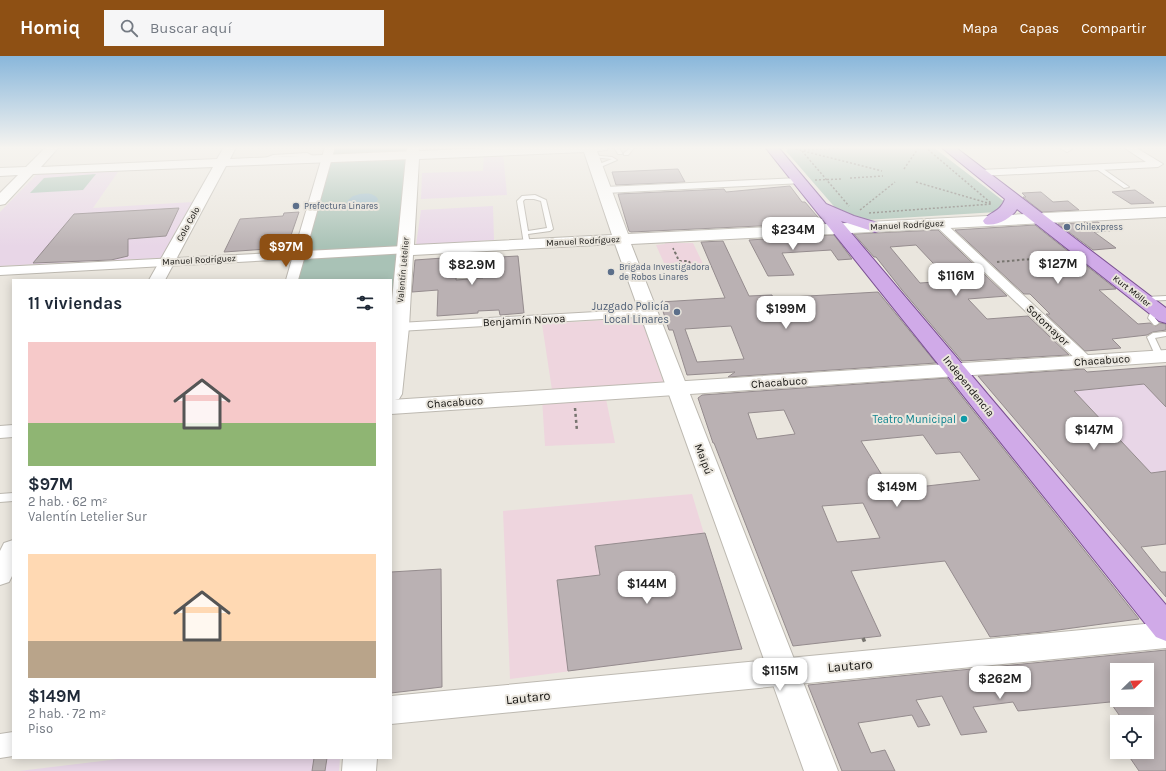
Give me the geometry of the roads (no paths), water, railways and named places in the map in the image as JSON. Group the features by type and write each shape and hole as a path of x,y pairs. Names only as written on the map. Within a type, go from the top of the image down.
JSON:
{"main road":[{"name":"Valentín Letelier","path":"392,386 399,327 404,250 411,180"},
{"name":"Maipú","path":"601,180 621,239 821,771"},
{"name":"Kurt Möller","path":"990,180 1157,309"},
{"name":"Independencia","path":"800,181 1166,627"},
{"path":"991,221 1009,210 1013,198"},
{"path":"821,207 849,219 875,227"},
{"name":"Manuel Rodríguez","path":"404,250 526,238 621,239 1166,212"},
{"path":"359,771 360,759"}],"street":[{"path":"0,201 21,180"},
{"name":"Colo Colo","path":"158,279 212,180"},
{"path":"292,279 300,255 318,180"},
{"path":"604,190 800,181"},
{"name":"Sotomayor","path":"939,224 1086,361"},
{"name":"Manuel Rodríguez","path":"0,271 404,250"},
{"name":"Benjamín Novoa","path":"399,327 649,312"},
{"name":"Chacabuco","path":"392,407 573,394 1163,357"},
{"path":"0,432 12,432"},
{"path":"0,574 12,552"},
{"name":"Lautaro","path":"392,710 1166,635"},
{"path":"0,746 12,744"}],"lane":[{"path":"1117,180 1126,186"},
{"path":"538,197 543,200 550,229 526,238 520,201 524,198 538,197"},
{"path":"1163,357 1151,337 1164,334"},
{"path":"0,498 12,497"}],"water":[{"path":"360,194 372,195 378,199 377,202 367,207 355,209 362,206 362,204 357,202 351,204 349,207 347,205 347,201 353,196"}],"place":[{"name":"Prefectura Linares","path":"296,206"},
{"name":"Chilexpress","path":"1067,227"},
{"name":"Brigada Investigadora de Robos Linares","path":"611,272"},
{"name":"Juzgado Policía Local Linares","path":"677,312"},
{"name":"Teatro Municipal","path":"964,419"}]}
